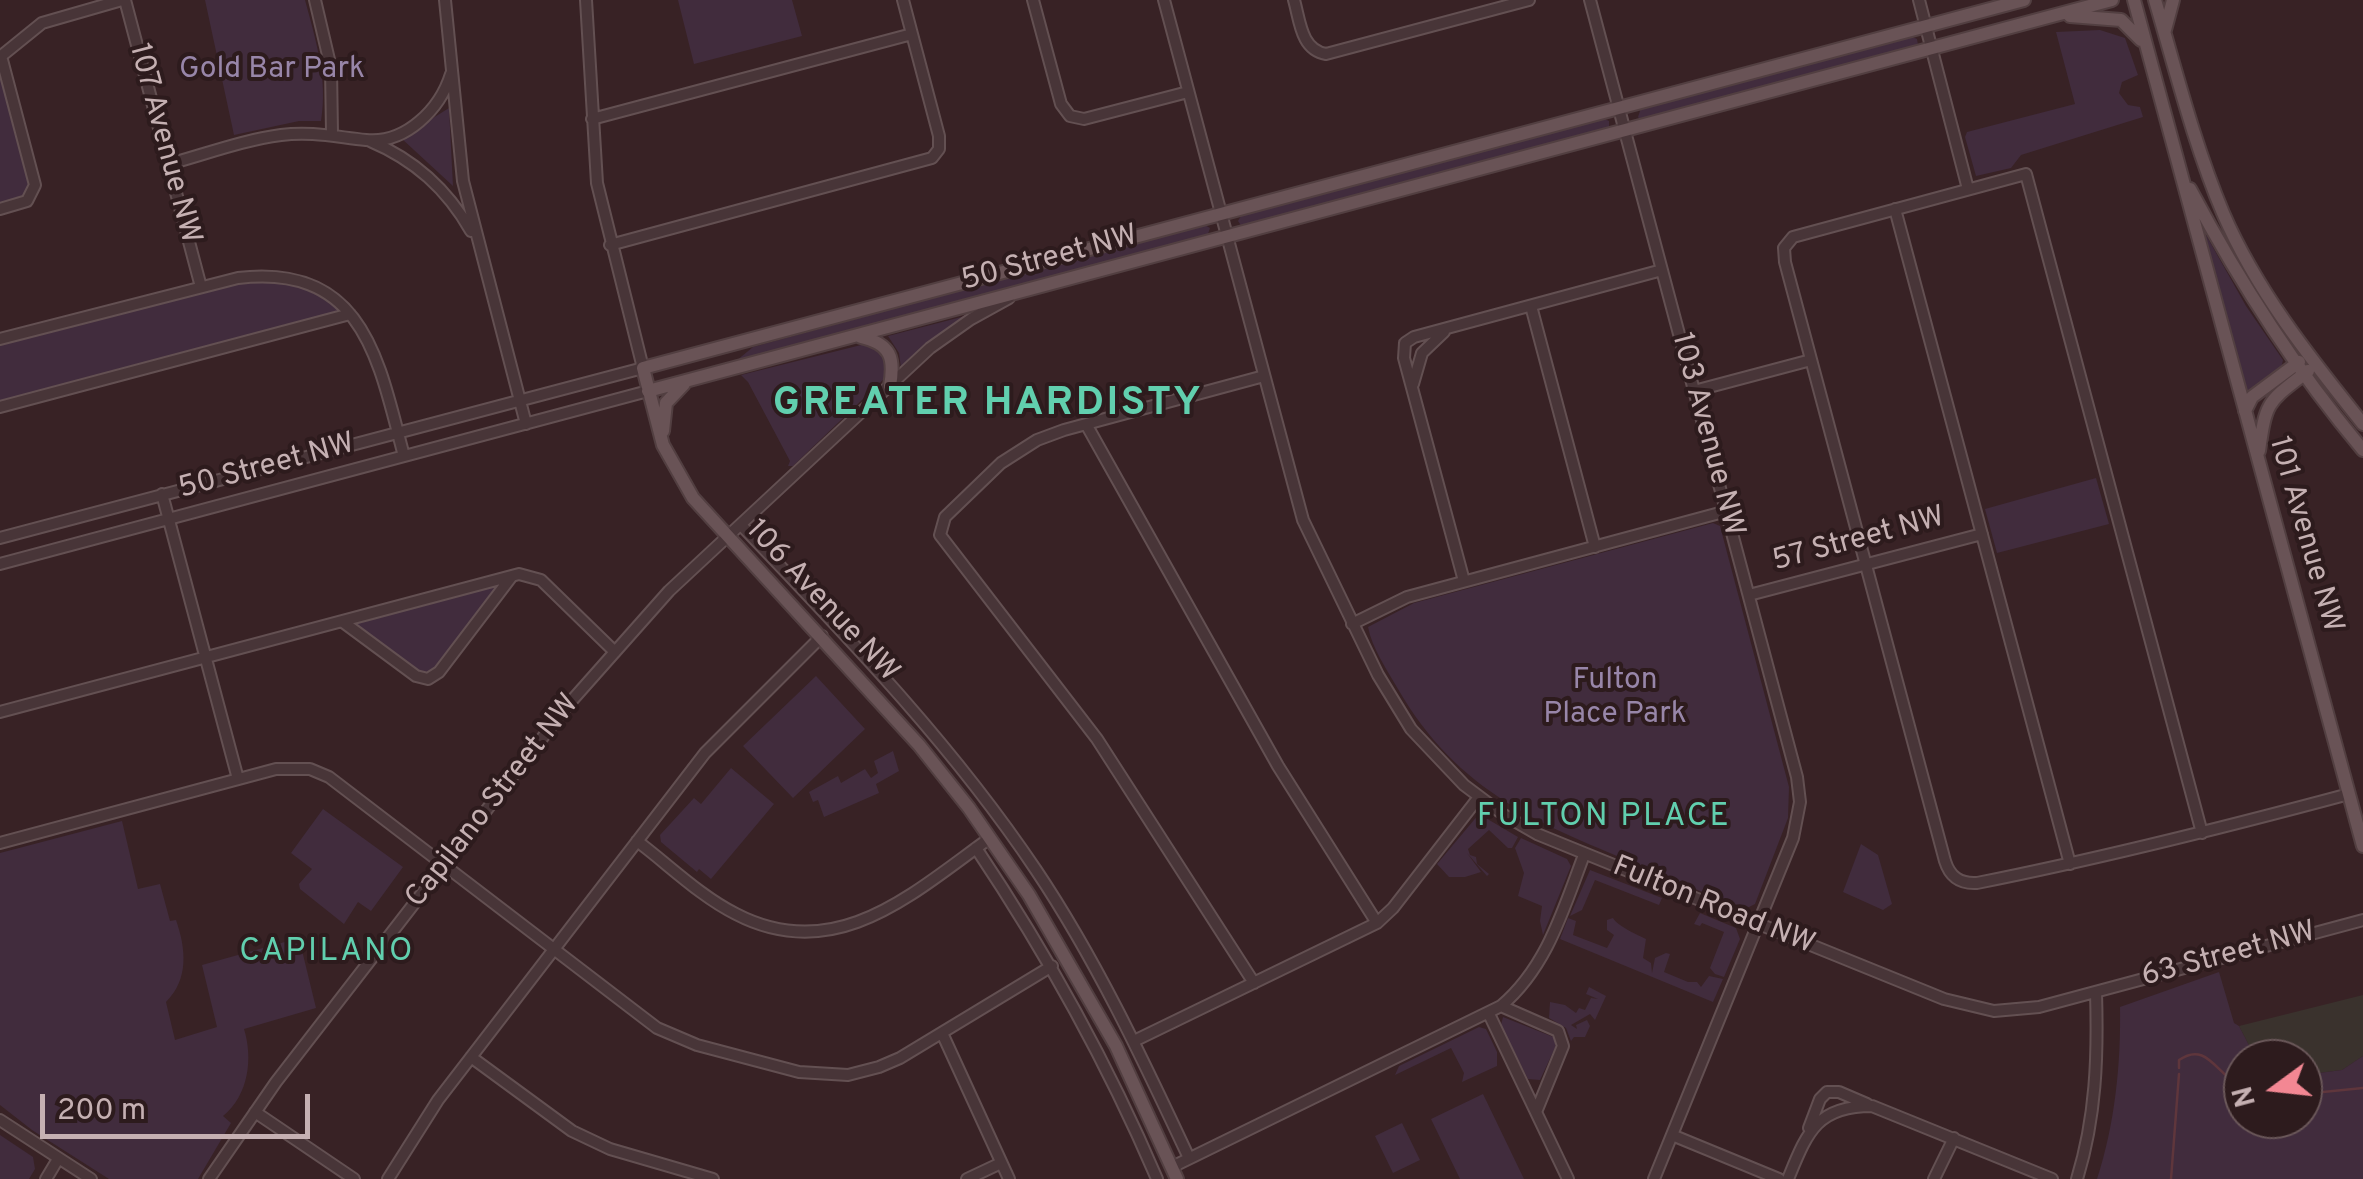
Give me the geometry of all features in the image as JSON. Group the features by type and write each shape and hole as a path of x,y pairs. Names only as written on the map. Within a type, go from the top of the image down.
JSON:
{"main road":[{"name":"50 Street NW","path":"643,368 2024,0"},
{"name":"50 Street NW","path":"648,391 2112,0"},
{"path":"2134,0 2180,169 2244,288 2299,370 2363,450"},
{"path":"2155,0 2198,143 2237,242 2312,360 2363,424"},
{"path":"2165,32 2172,0"},
{"path":"2058,16 2121,20 2148,50"},
{"name":"101 Avenue NW","path":"2180,169 2362,839"},
{"path":"859,336 874,340 890,352 894,364 890,386"},
{"path":"2244,410 2252,397 2312,360"},
{"name":"106 Avenue NW","path":"643,368 663,445 692,498 918,745 990,838 1092,1001 1174,1173"},
{"path":"2259,453 2263,414 2299,370"},
{"path":"663,445 666,403 674,391 690,380"}],"street":[{"path":"0,209 23,202 33,194 34,178 1,56 42,23 123,0"},
{"name":"107 Avenue NW","path":"123,0 201,287"},
{"path":"315,0 331,68 332,134"},
{"path":"445,0 461,167 476,241 526,424"},
{"name":"106 Avenue NW","path":"586,0 597,183 643,368"},
{"path":"610,245 928,160 937,154 939,136 903,0"},
{"path":"1033,0 1061,104 1070,116 1084,119 1188,92"},
{"name":"Fulton Road NW","path":"1164,0 1303,520 1384,686 1411,729 1438,760 1479,797 1521,826 1584,856 1972,1008 2022,1010 2096,992"},
{"path":"1294,0 1306,44 1313,51 1331,53 1529,0"},
{"name":"103 Avenue NW","path":"1590,0 1797,777 1800,802 1796,830 1654,1179"},
{"path":"1919,0 1968,190"},
{"path":"592,119 912,34"},
{"path":"367,140 392,136 424,118 443,96 453,68"},
{"path":"2147,104 2162,100"},
{"path":"168,164 273,136 332,134 367,140 405,158 435,182 454,204 476,241"},
{"path":"2202,834 2026,174 1797,234 1786,243 1785,262 1945,861 1956,880 1977,883 2070,864 2202,834 2350,794"},
{"path":"1895,209 2070,864"},
{"path":"1464,582 1404,358 1405,343 1414,337 1662,270"},
{"path":"0,339 238,278 283,278 318,291 350,314 376,353 404,456"},
{"name":"Capilano Street NW","path":"209,1179 255,1112 550,728 669,591 954,330 1014,295"},
{"path":"1531,306 1595,547"},
{"path":"0,407 350,314"},
{"path":"1412,390 1422,353 1454,326"},
{"path":"1694,390 1811,360"},
{"name":"50 Street NW","path":"0,538 643,368"},
{"path":"1254,983 1108,754 944,542 940,530 947,514 1009,457 1045,437 1264,376"},
{"name":"50 Street NW","path":"0,564 648,391"},
{"path":"1086,424 1278,766 1377,923"},
{"path":"162,494 238,780"},
{"path":"1352,624 1406,597 1727,511"},
{"name":"106 Avenue NW","path":"741,524 888,681 976,786 1047,888 1134,1041 1190,1158"},
{"name":"57 Street NW","path":"1749,596 1982,534"},
{"path":"343,622 416,676 428,679 439,672 513,575"},
{"path":"0,712 513,575 541,580 616,652"},
{"path":"388,1179 438,1100 720,736 822,636"},
{"path":"0,843 276,769 310,769 329,777 657,1028 697,1045 799,1072 836,1076 868,1071 900,1058 1052,966"},
{"path":"1134,1041 1377,923 1479,797"},
{"path":"637,841 734,914 773,928 801,931 840,928 876,916 990,838"},
{"path":"976,848 1052,966 1104,1060 1157,1179"},
{"path":"1174,1173 1190,1158 1501,1006 1526,982 1545,954 1584,856"},
{"name":"63 Street NW","path":"2096,992 2363,920"},
{"path":"2077,1179 2096,1092 2096,992"},
{"path":"1501,1006 1558,1031 1562,1038 1563,1046 1536,1112"},
{"path":"1489,1014 1568,1179"},
{"path":"942,1033 1008,1179"},
{"path":"471,1057 572,1131 626,1154 713,1179"},
{"path":"1788,1179 1820,1099 1827,1092 1839,1092 2052,1179"},
{"path":"1805,1137 1817,1122 1838,1110 1872,1106"},
{"path":"255,1112 354,1179"},
{"path":"0,1120 91,1179"},
{"path":"1672,1135 1779,1179"},
{"path":"1934,1179 1954,1138"},
{"path":"46,1179 58,1158"},
{"path":"967,1179 1002,1163"}],"shaded area":[{"path":"2363,995 2363,1056 2342,1070 2323,1072 2323,1039 2246,1039 2239,1026"}],"green space":[{"name":"Gold Bar Park","path":"205,0 305,0 322,75 321,121 299,121 234,135"},
{"path":"678,0 792,0 802,36 694,64"},
{"path":"2100,30 2125,38 2138,75 2122,82 2119,93 2128,105 2140,107 2143,117 2021,155 2011,168 1976,176 1967,132 2075,104 2056,32"},
{"path":"1910,36 1917,39 1918,45 1640,120 1638,117 1641,108"},
{"path":"0,57 33,194 0,209"},
{"path":"449,108 453,186 401,138"},
{"path":"1602,118 1609,121 1609,128 1242,227 1238,221 1242,214"},
{"path":"1203,224 1210,228 1207,237 736,361 753,347"},
{"path":"2204,236 2246,306 2283,360 2281,369 2247,393"},
{"path":"260,276 319,291 350,314 0,407 0,339"},
{"path":"973,314 901,368 899,353 888,336"},
{"path":"869,343 886,355 887,376 793,466 788,466 790,461 741,375"},
{"path":"2096,478 2109,524 1997,553 1985,509"},
{"name":"Fulton Place Park","path":"1713,523 1720,526 1789,787 1788,818 1755,904 1747,908 1572,837 1537,820 1475,780 1422,725 1380,659 1368,627 1414,603"},
{"path":"513,575 428,679 343,622"},
{"path":"816,676 865,729 793,798 743,746"},
{"path":"893,751 899,771 876,784 879,793 824,817 818,800 813,802 809,792 838,776 841,783 865,769 871,778 878,773 874,761"},
{"path":"731,768 774,804 711,879 661,842 660,835 694,798 701,804"},
{"path":"323,809 403,867 371,911 358,902 344,924 300,889 299,884 312,869 291,853"},
{"path":"1479,814 1518,837 1508,848 1489,830 1468,849 1489,874 1487,876 1467,853 1481,872 1449,877 1437,864"},
{"path":"122,821 138,889 160,884 170,921 176,920 179,931 182,974 166,1002 175,1040 217,1027 202,965 299,938 316,1008 244,1029 247,1076 239,1098 223,1116 231,1123 198,1179 109,1179 0,1105 0,853"},
{"path":"1521,838 1567,859 1571,866 1543,935 1542,906 1518,896 1524,873 1515,848"},
{"path":"1861,844 1878,855 1892,904 1883,910 1843,892"},
{"path":"1590,870 1662,898 1659,905 1595,880 1582,910 1570,916"},
{"path":"1700,913 1736,928 1740,939 1724,977 1710,968 1724,932 1702,923 1694,924"},
{"path":"1568,918 1576,921 1573,935 1607,948 1614,935 1607,930 1607,920 1613,918 1646,939 1643,958 1651,963 1652,973 1655,958 1666,953 1670,954 1664,972 1697,982 1701,987 1709,976 1723,979 1713,1002 1560,939"},
{"path":"2219,972 2234,1023 2246,1039 2223,1039 2223,1139 2323,1139 2323,1072 2342,1070 2363,1056 2363,1179 2097,1179 2116,1094 2120,1007"},
{"path":"1589,987 1606,996 1595,1020 1590,1014 1571,1025 1577,1029 1576,1025 1587,1020 1590,1026 1585,1037 1574,1037 1571,1041 1566,1028 1549,1018 1550,1002 1565,1005 1576,1013 1579,1008 1585,1010 1591,998 1598,999 1586,994"},
{"path":"1503,1017 1556,1038 1540,1080 1528,1079 1501,1025"},
{"path":"1479,1027 1486,1029 1497,1052 1497,1066 1462,1082 1464,1073 1451,1048 1395,1075 1399,1066"},
{"path":"1483,1094 1524,1179 1460,1179 1431,1119"},
{"path":"1402,1123 1420,1160 1393,1173 1375,1136"},
{"path":"0,1135 33,1157 35,1169 29,1179 0,1179"}],"waterway":[{"path":"2179,1068 2179,1060 2198,1054 2223,1073"},
{"path":"2171,1179 2179,1074"},
{"path":"2323,1092 2363,1088"}],"district":[{"name":"GREATER HARDISTY","path":"988,406"},
{"name":"FULTON PLACE","path":"1604,819"},
{"name":"CAPILANO","path":"327,954"}]}
